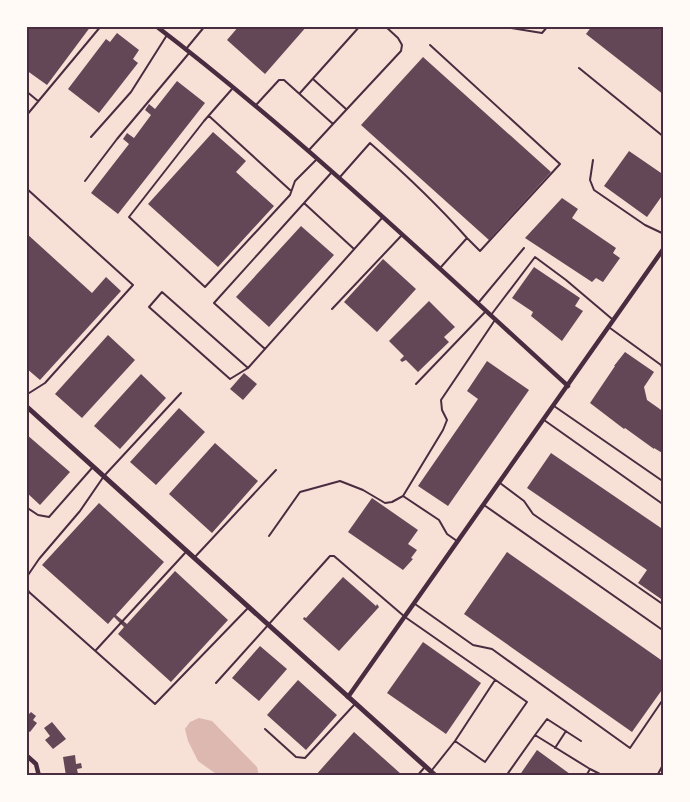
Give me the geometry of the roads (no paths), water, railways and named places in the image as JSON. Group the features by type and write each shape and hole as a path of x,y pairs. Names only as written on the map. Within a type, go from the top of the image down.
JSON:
{"street":[{"path":"156,26 234,87 309,150 568,386"},
{"path":"348,697 664,248"},
{"path":"26,406 433,774"},
{"path":"26,756 36,764 39,776"}],"lane":[{"path":"26,116 101,26"},
{"path":"85,181 188,51 205,26"},
{"path":"299,94 360,26"},
{"path":"309,150 401,51 402,45 398,38 384,26"},
{"path":"498,26 542,33 548,26"},
{"path":"91,137 131,92 167,35"},
{"path":"339,178 370,144 401,170 480,251 560,164 430,45"},
{"path":"579,68 664,137"},
{"path":"313,78 346,109"},
{"path":"256,105 282,79 333,124"},
{"path":"234,87 129,217 205,287 290,195 295,181 317,158"},
{"path":"26,91 39,101"},
{"path":"209,116 291,190"},
{"path":"593,160 590,180 594,190 645,225 664,234"},
{"path":"265,349 214,303 332,172"},
{"path":"26,188 133,285 45,383 26,395"},
{"path":"304,203 354,250"},
{"path":"248,368 162,292 149,307 230,379 248,368 383,218"},
{"path":"332,309 402,235"},
{"path":"439,269 467,238"},
{"path":"478,304 524,248"},
{"path":"491,316 535,257 566,280 613,320"},
{"path":"416,384 486,311"},
{"path":"269,536 300,492 340,482 363,490 385,503 392,502 403,496 443,430 446,420 441,400 495,320"},
{"path":"608,327 661,366 664,371"},
{"path":"26,578 39,558 80,511 104,476 181,393"},
{"path":"554,406 664,482"},
{"path":"544,420 664,505"},
{"path":"26,507 38,516 49,517 94,466"},
{"path":"194,558 276,470"},
{"path":"499,483 524,501 533,514 664,605"},
{"path":"403,496 439,520 448,534 458,542"},
{"path":"484,505 664,632"},
{"path":"95,651 187,551"},
{"path":"216,683 330,556 337,557 405,616 527,702 485,762 454,741"},
{"path":"26,586 30,592 155,704 249,607"},
{"path":"414,603 473,645 492,649 630,748 664,698"},
{"path":"433,774 496,680"},
{"path":"265,729 296,757 305,758 355,703"},
{"path":"506,776 547,718 580,741"},
{"path":"555,748 566,731"},
{"path":"536,735 604,776"},
{"path":"661,776 658,774 664,763"},
{"path":"418,776 426,766"},
{"path":"586,776 590,769"}]}
